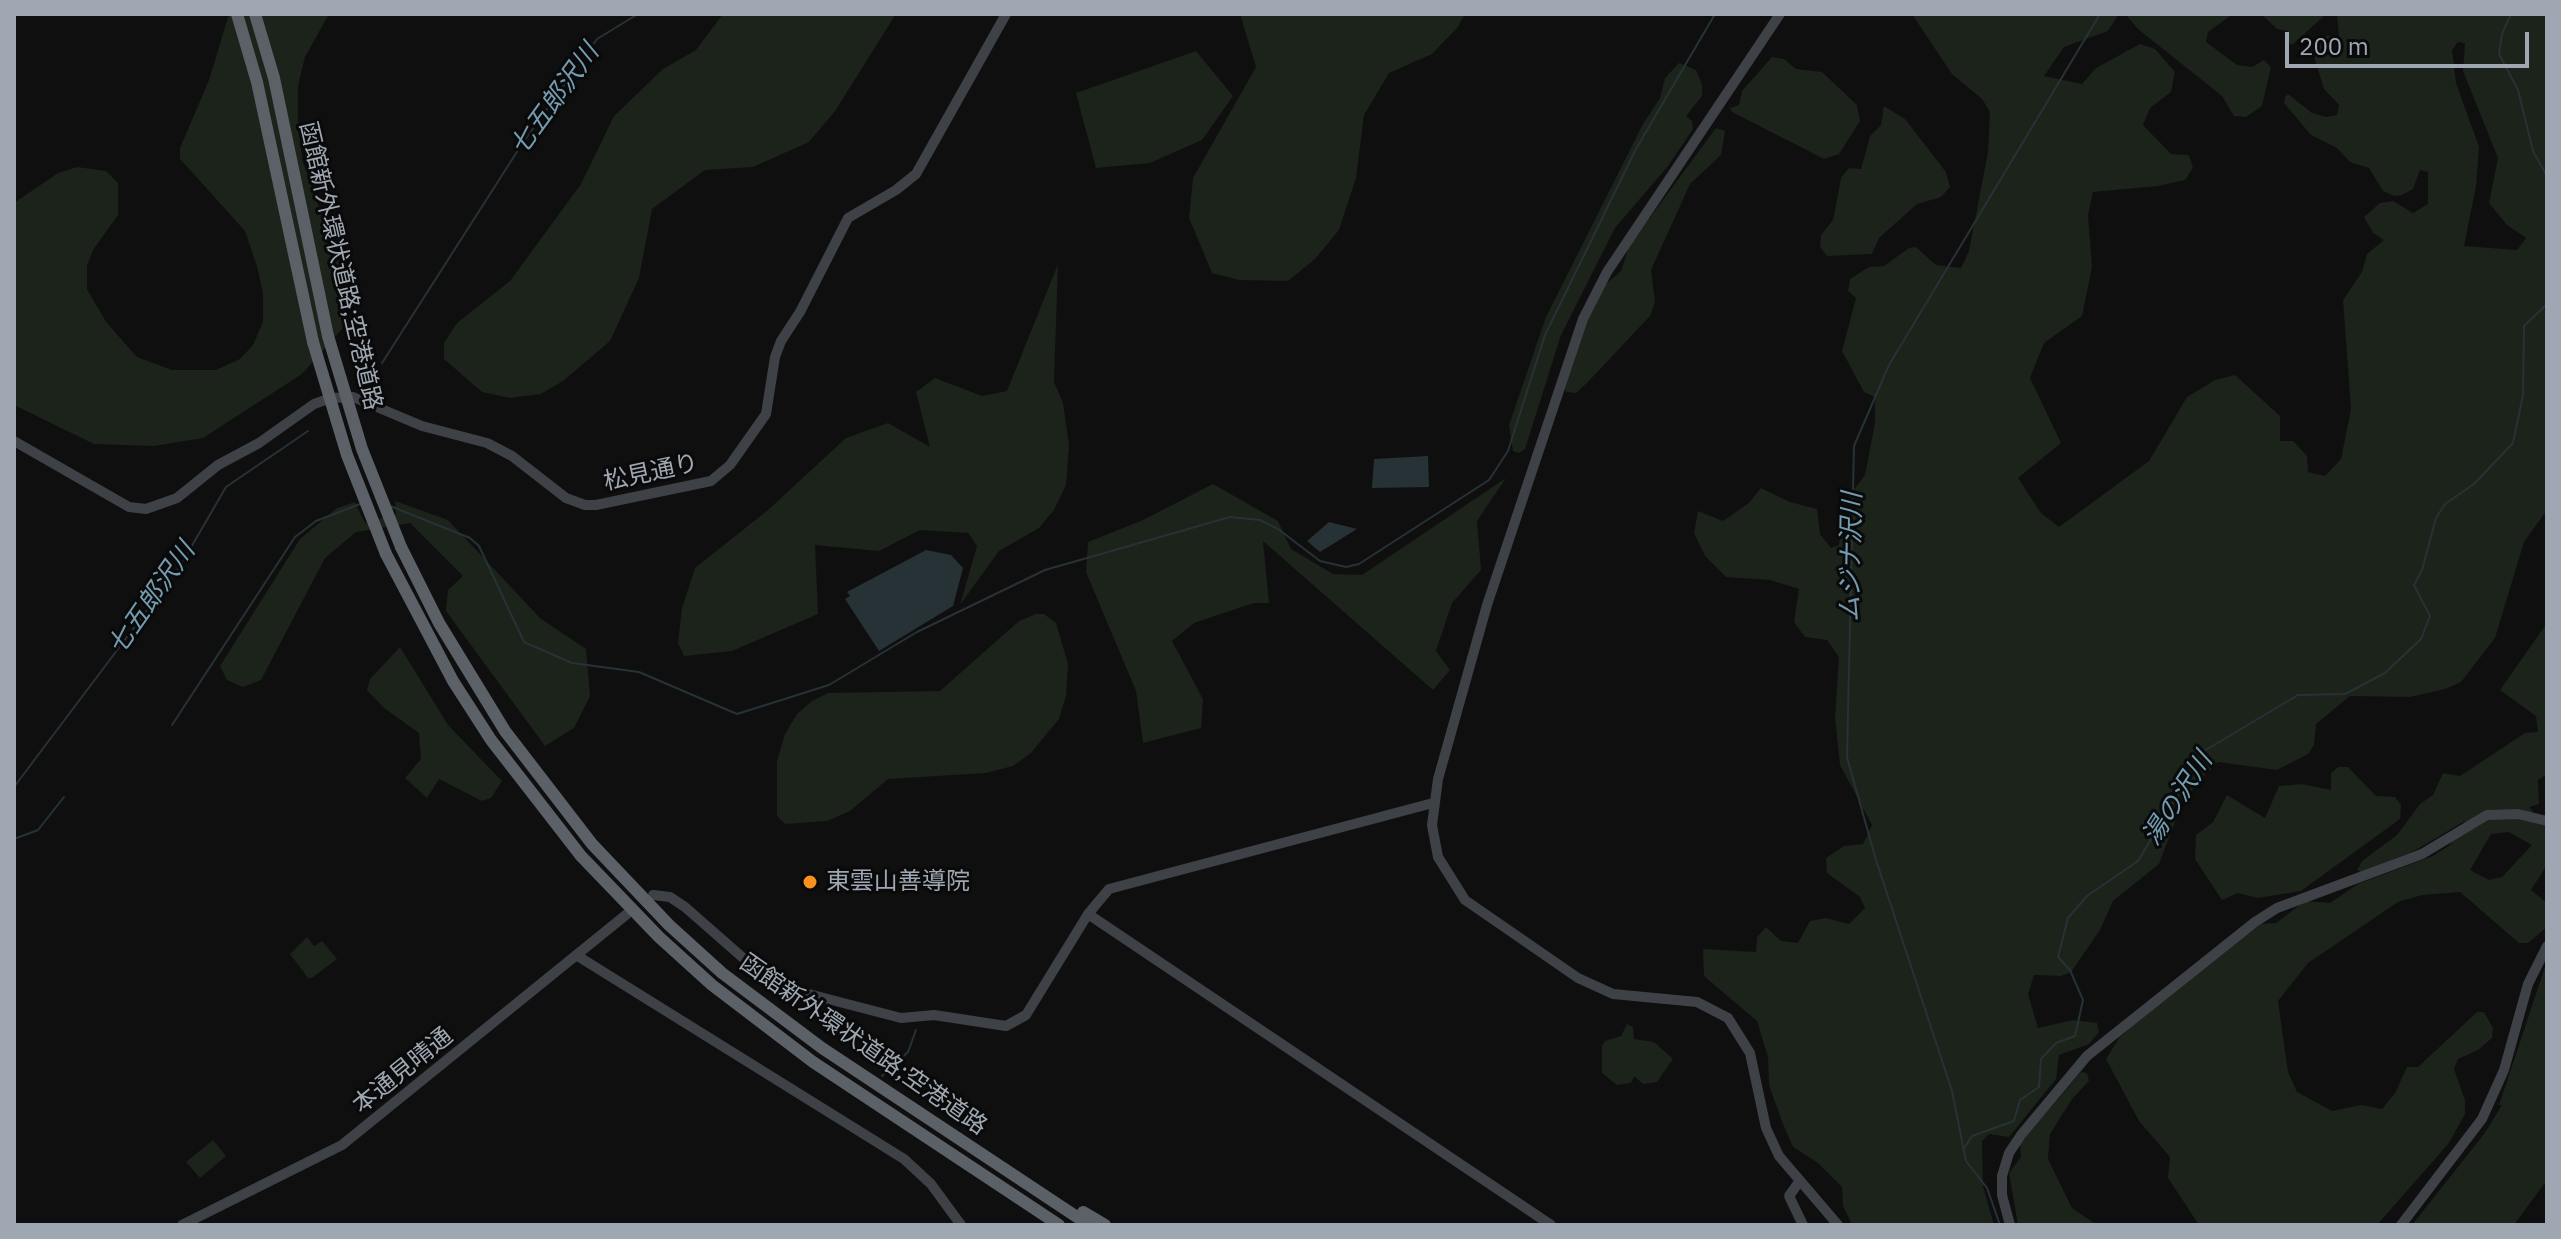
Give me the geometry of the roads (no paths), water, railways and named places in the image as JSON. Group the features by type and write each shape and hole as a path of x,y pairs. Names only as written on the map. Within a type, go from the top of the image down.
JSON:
{"highway":[{"name":"函館新外環状道路;空港道路","path":"237,14 257,82 313,342 347,455 386,554 425,631 491,740 534,800 616,895 701,976 763,1026 1059,1225"},
{"name":"函館新外環状道路;空港道路","path":"255,14 274,78 328,336 362,449 401,547 439,623 505,731 547,790 627,883 722,973 773,1013 1089,1225"},
{"path":"922,1135 1047,1225"},
{"path":"976,1150 1105,1225"}],"street":[{"name":"松見通り","path":"14,441 129,507 146,509 177,498 218,465 259,443 314,404 331,398 353,397 422,426 487,443 512,456 566,498 585,505 711,481 730,465 766,414 775,357 781,341 800,312 848,218 896,190 916,174 1006,14"},
{"path":"1780,14 1607,272 1583,319 1487,605 1433,803 1434,843 1444,869 1465,900 1597,988 1637,998 1697,1002 1728,1018 1750,1053 1766,1128 1779,1156 1838,1225"},
{"path":"653,895 670,897 685,907 774,985 901,1018 934,1015 997,1027 1017,1022 1026,1015 1088,914 1102,895 1122,884 1433,803"},
{"path":"2010,1225 2002,1195 2002,1176 2009,1153 2021,1135 2087,1056 2233,938 2277,908 2422,854 2487,815 2518,814 2547,821"},
{"name":"本通見晴通","path":"182,1225 342,1145 627,914"},
{"path":"1088,914 1551,1225"},
{"path":"2401,1225 2482,1119 2504,1070 2528,984 2547,946"},
{"path":"576,955 904,1159 931,1184 961,1225"},
{"path":"1799,1182 1789,1196 1803,1225"}],"waterway":[{"name":"七五郎沢川","path":"382,363 522,144 597,39 638,14"},
{"path":"390,506 470,538 479,546 524,642 572,663 639,672 737,714 829,685 917,632 1045,570 1230,517 1260,520 1278,529 1320,561 1346,567 1359,564 1489,480 1508,451 1545,335 1636,149 1715,14"},
{"name":"ムジナ沢川","path":"2000,1225 1987,1188 1966,1161 1952,1091 1876,860 1847,757 1854,446 1889,365 2100,14"},
{"name":"湯の沢川","path":"2511,14 2502,34 2499,54 2518,90 2533,151 2547,176"},
{"name":"湯の沢川","path":"1965,1147 1972,1136 2014,1121 2020,1100 2039,1087 2041,1059 2056,1043 2075,1036 2083,1000 2070,970 2058,957 2068,918 2087,896 2138,861 2204,751 2298,695 2345,694 2385,673 2421,639 2430,616 2414,585 2422,570 2436,518 2445,504 2474,484 2513,443 2523,395 2524,326 2547,304"},
{"name":"七五郎沢川","path":"360,392 366,384"},
{"name":"七五郎沢川","path":"14,787 179,568 226,487 308,431"},
{"path":"172,725 295,537 316,521 360,504"},
{"path":"14,839 38,830 64,797"},
{"path":"882,1076 908,1052 916,1030"}],"place":[{"name":"東雲山善導院","path":"810,882"}]}
